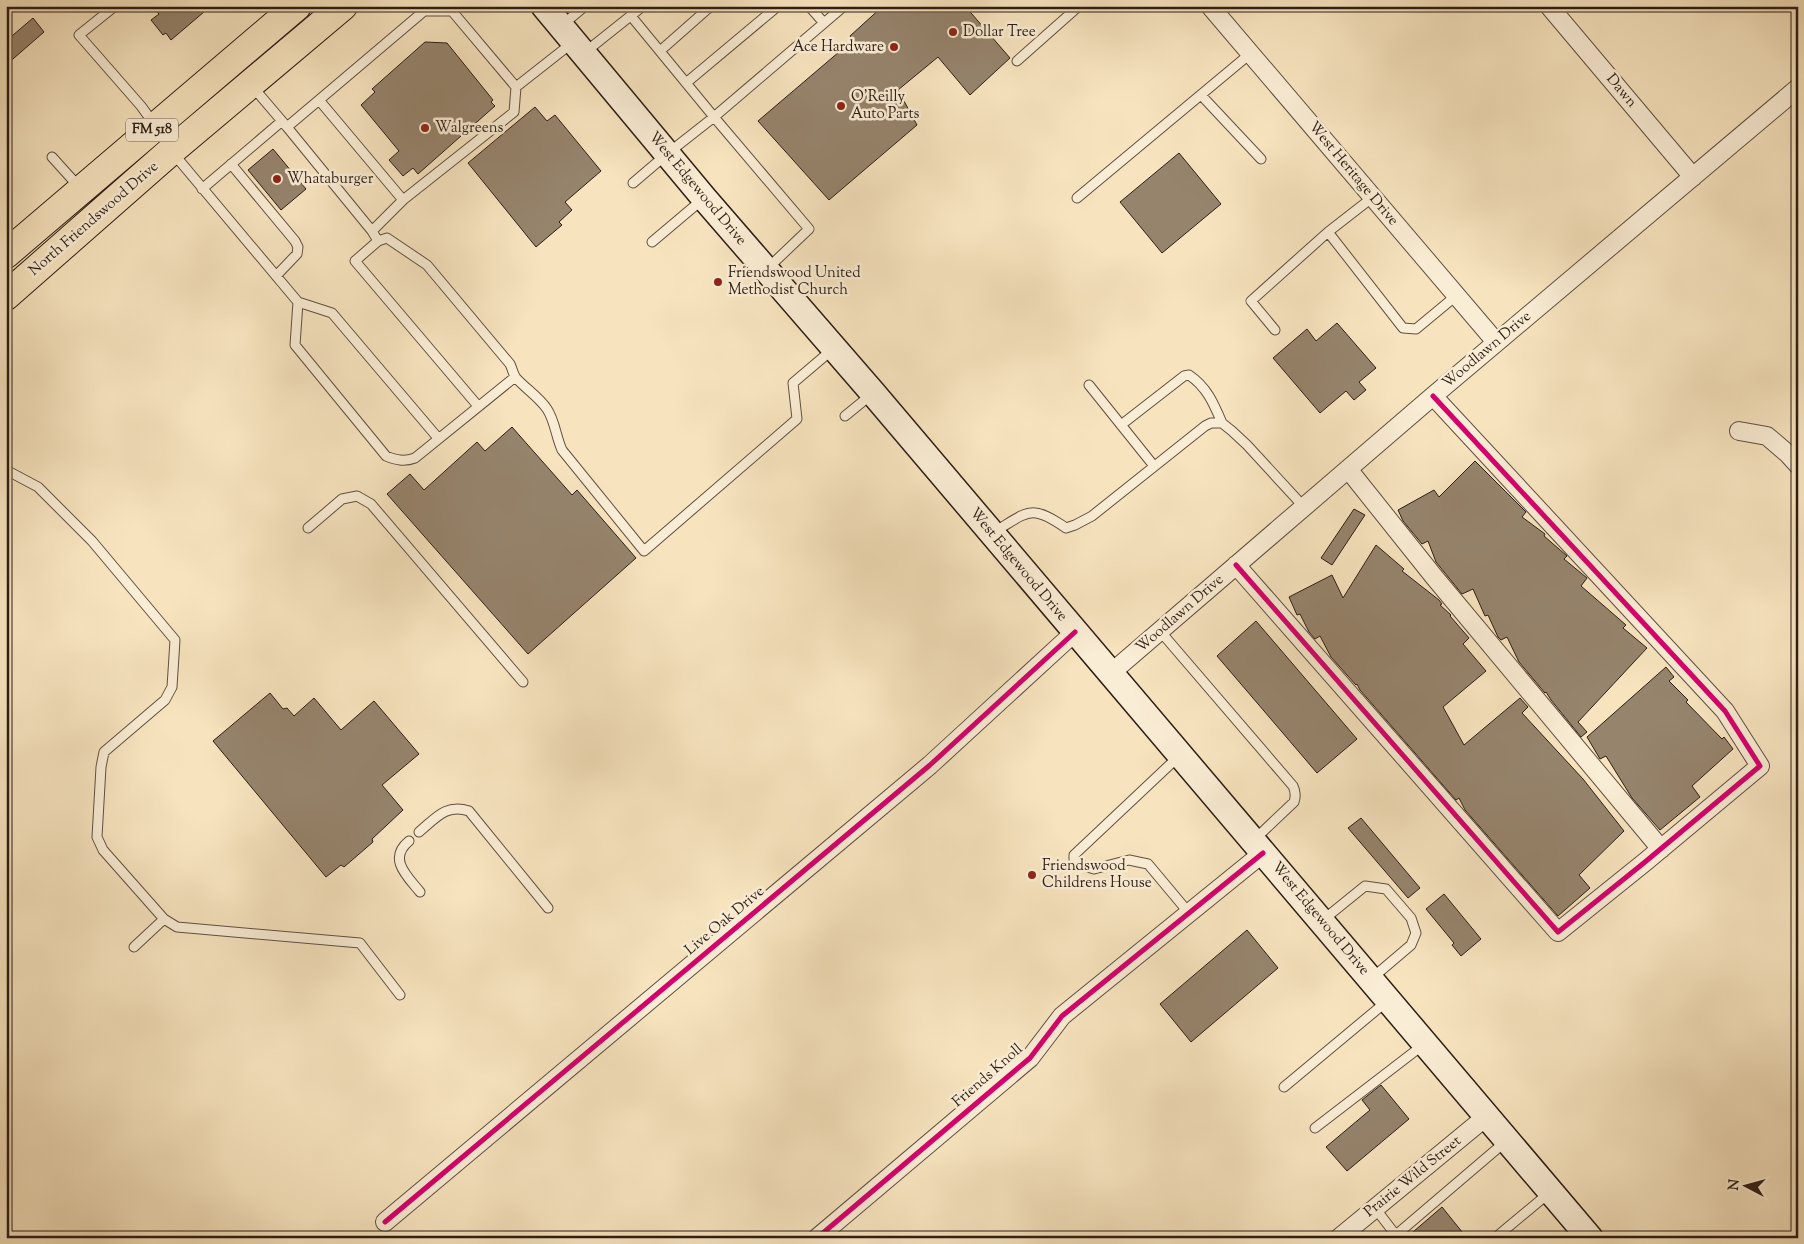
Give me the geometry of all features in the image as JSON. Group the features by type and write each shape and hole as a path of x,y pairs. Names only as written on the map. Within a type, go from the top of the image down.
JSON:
{"main road":[{"name":"North Friendswood Drive","path":"6,254 297,6"},
{"name":"North Friendswood Drive","path":"6,296 171,151 343,6"},
{"name":"West Edgewood Drive","path":"544,6 704,198 873,393 1590,1238"},
{"path":"156,126 171,151"}],"street":[{"name":"West Heritage Drive","path":"1210,6 1496,342"},
{"name":"Dawn","path":"1549,6 1693,176"},
{"name":"Woodlawn Drive","path":"1111,674 1496,342 1798,88"},
{"path":"1236,565 1558,932 1760,766 1726,711 1433,396"},
{"path":"1739,431 1766,436 1798,465"},
{"path":"1348,469 1435,578 1660,849"},
{"name":"Live Oak Drive","path":"385,1222 930,765 1075,632"},
{"name":"Friends Knoll","path":"818,1238 1030,1058 1062,1016 1189,914 1258,847"},
{"name":"Prairie Wild Street","path":"1339,1238 1487,1116"}],"lane":[{"path":"116,6 80,35 156,126"},
{"path":"573,40 585,6"},
{"path":"516,87 573,40 631,16 643,6"},
{"path":"660,51 711,6"},
{"path":"686,83 778,6"},
{"path":"809,6 824,23"},
{"path":"633,183 844,6"},
{"path":"1017,61 1079,6"},
{"path":"202,189 231,164 319,100 424,11 452,11 516,87 514,112 403,200 372,231"},
{"path":"631,16 809,229 766,270"},
{"path":"1077,198 1250,53"},
{"path":"250,84 285,124 372,231 378,241"},
{"path":"1201,94 1260,159"},
{"path":"319,100 403,200"},
{"path":"171,151 298,302 332,313 438,438"},
{"path":"52,157 80,189"},
{"path":"231,164 298,247 298,254 276,276"},
{"path":"1275,330 1251,301 1328,232 1373,197"},
{"path":"652,242 704,198"},
{"path":"1328,232 1403,328 1416,329 1456,295"},
{"path":"478,406 355,261 378,241 387,238 427,265 510,364 515,377 546,408 551,415 562,450 644,551 797,419 793,384 833,349"},
{"path":"298,302 295,345 386,456 395,460 415,458 515,377"},
{"path":"1121,425 1184,376 1189,375 1199,381 1211,398 1222,423 1248,445 1304,507"},
{"path":"1089,385 1154,466"},
{"path":"844,416 873,393"},
{"path":"992,534 1028,512 1039,512 1066,528 1075,525 1092,516 1205,426 1211,423 1222,423"},
{"path":"6,470 38,487 92,542 175,640 172,686 165,700 104,752 101,767 97,837 104,850 164,919 177,927 360,943 400,994"},
{"path":"308,528 342,499 357,496 371,504 523,682"},
{"path":"1160,631 1295,790 1294,802 1258,847"},
{"path":"1180,755 1074,854 1074,859 1082,865 1094,869 1129,860 1148,864 1189,914"},
{"path":"419,832 444,810 461,809 469,811 548,908"},
{"path":"409,841 401,851 399,860 401,869 420,892"},
{"path":"1321,922 1365,886 1386,888 1411,918 1416,933 1411,945 1371,979"},
{"path":"134,947 164,919"},
{"path":"1284,1087 1388,1000"},
{"path":"1315,1128 1425,1043"},
{"path":"1375,1208 1397,1236 1507,1140"},
{"path":"1495,1238 1551,1191"}],"building":[{"path":"152,6 211,6 171,40 166,33 163,35 151,20 159,14"},
{"path":"883,6 965,6 1010,58 970,95 938,57 898,90 917,125 829,200 758,121 853,40 850,36"},
{"path":"33,18 44,32 6,65 6,41"},
{"name":"Walgreens","path":"425,42 447,43 493,100 491,102 495,106 418,174 413,168 403,176 389,160 399,151 361,105 375,92 372,89"},
{"path":"535,107 547,121 555,115 601,171 565,202 572,210 559,222 562,225 536,247 468,163"},
{"name":"Whataburger","path":"273,149 306,189 281,210 248,170"},
{"path":"1179,153 1221,204 1162,253 1120,202"},
{"path":"1337,323 1376,368 1359,382 1366,390 1354,400 1346,391 1320,413 1273,358 1307,329 1316,341"},
{"path":"512,427 572,495 577,490 636,558 528,654 387,494 410,474 424,490 477,442 485,451"},
{"path":"1475,461 1526,512 1522,517 1545,534 1544,536 1567,556 1564,559 1587,578 1581,586 1626,625 1623,628 1647,648 1578,722 1587,732 1581,737 1546,692 1519,662 1507,637 1501,640 1498,637 1488,615 1485,616 1473,589 1462,594 1436,562 1428,541 1422,544 1403,521 1398,510 1434,490 1439,497"},
{"path":"1354,509 1365,515 1332,565 1321,558"},
{"path":"1376,545 1404,569 1402,571 1439,600 1442,604 1440,605 1451,615 1469,638 1463,644 1486,671 1443,707 1464,745 1520,698 1528,707 1522,713 1583,779 1624,831 1579,875 1590,888 1558,916 1465,810 1459,798 1456,800 1360,690 1357,684 1331,657 1320,636 1315,639 1309,632 1300,614 1297,615 1289,597 1332,575 1343,598"},
{"path":"1256,621 1357,739 1317,773 1217,656"},
{"path":"1666,667 1674,677 1669,681 1688,700 1686,702 1722,739 1724,737 1733,749 1692,786 1700,797 1660,830 1632,798 1606,756 1600,759 1587,737"},
{"path":"270,693 283,709 287,708 294,716 314,698 341,730 374,701 419,754 382,785 403,810 372,839 373,842 344,867 341,865 326,877 213,741"},
{"path":"1361,818 1420,888 1408,898 1348,828"},
{"path":"1444,894 1481,939 1461,956 1452,945 1454,943 1426,909"},
{"path":"1247,930 1278,968 1191,1042 1160,1004"},
{"path":"1381,1085 1409,1119 1347,1171 1326,1147 1370,1110 1362,1100"},
{"path":"1442,1207 1467,1238 1406,1238"}],"cycle path":[{"path":"1236,565 1558,932 1760,766 1725,711 1433,396"},
{"path":"385,1222 930,765 1075,632"},
{"path":"817,1238 1030,1058 1062,1016 1263,853"}],"place":[{"name":"Dollar Tree","path":"953,32"},
{"name":"Ace Hardware","path":"894,47"},
{"name":"O'Reilly Auto Parts","path":"841,106"},
{"name":"Walgreens","path":"425,128"},
{"name":"Whataburger","path":"277,179"},
{"name":"Friendswood United Methodist Church","path":"718,282"},
{"name":"Friendswood Childrens House","path":"1032,875"}]}
